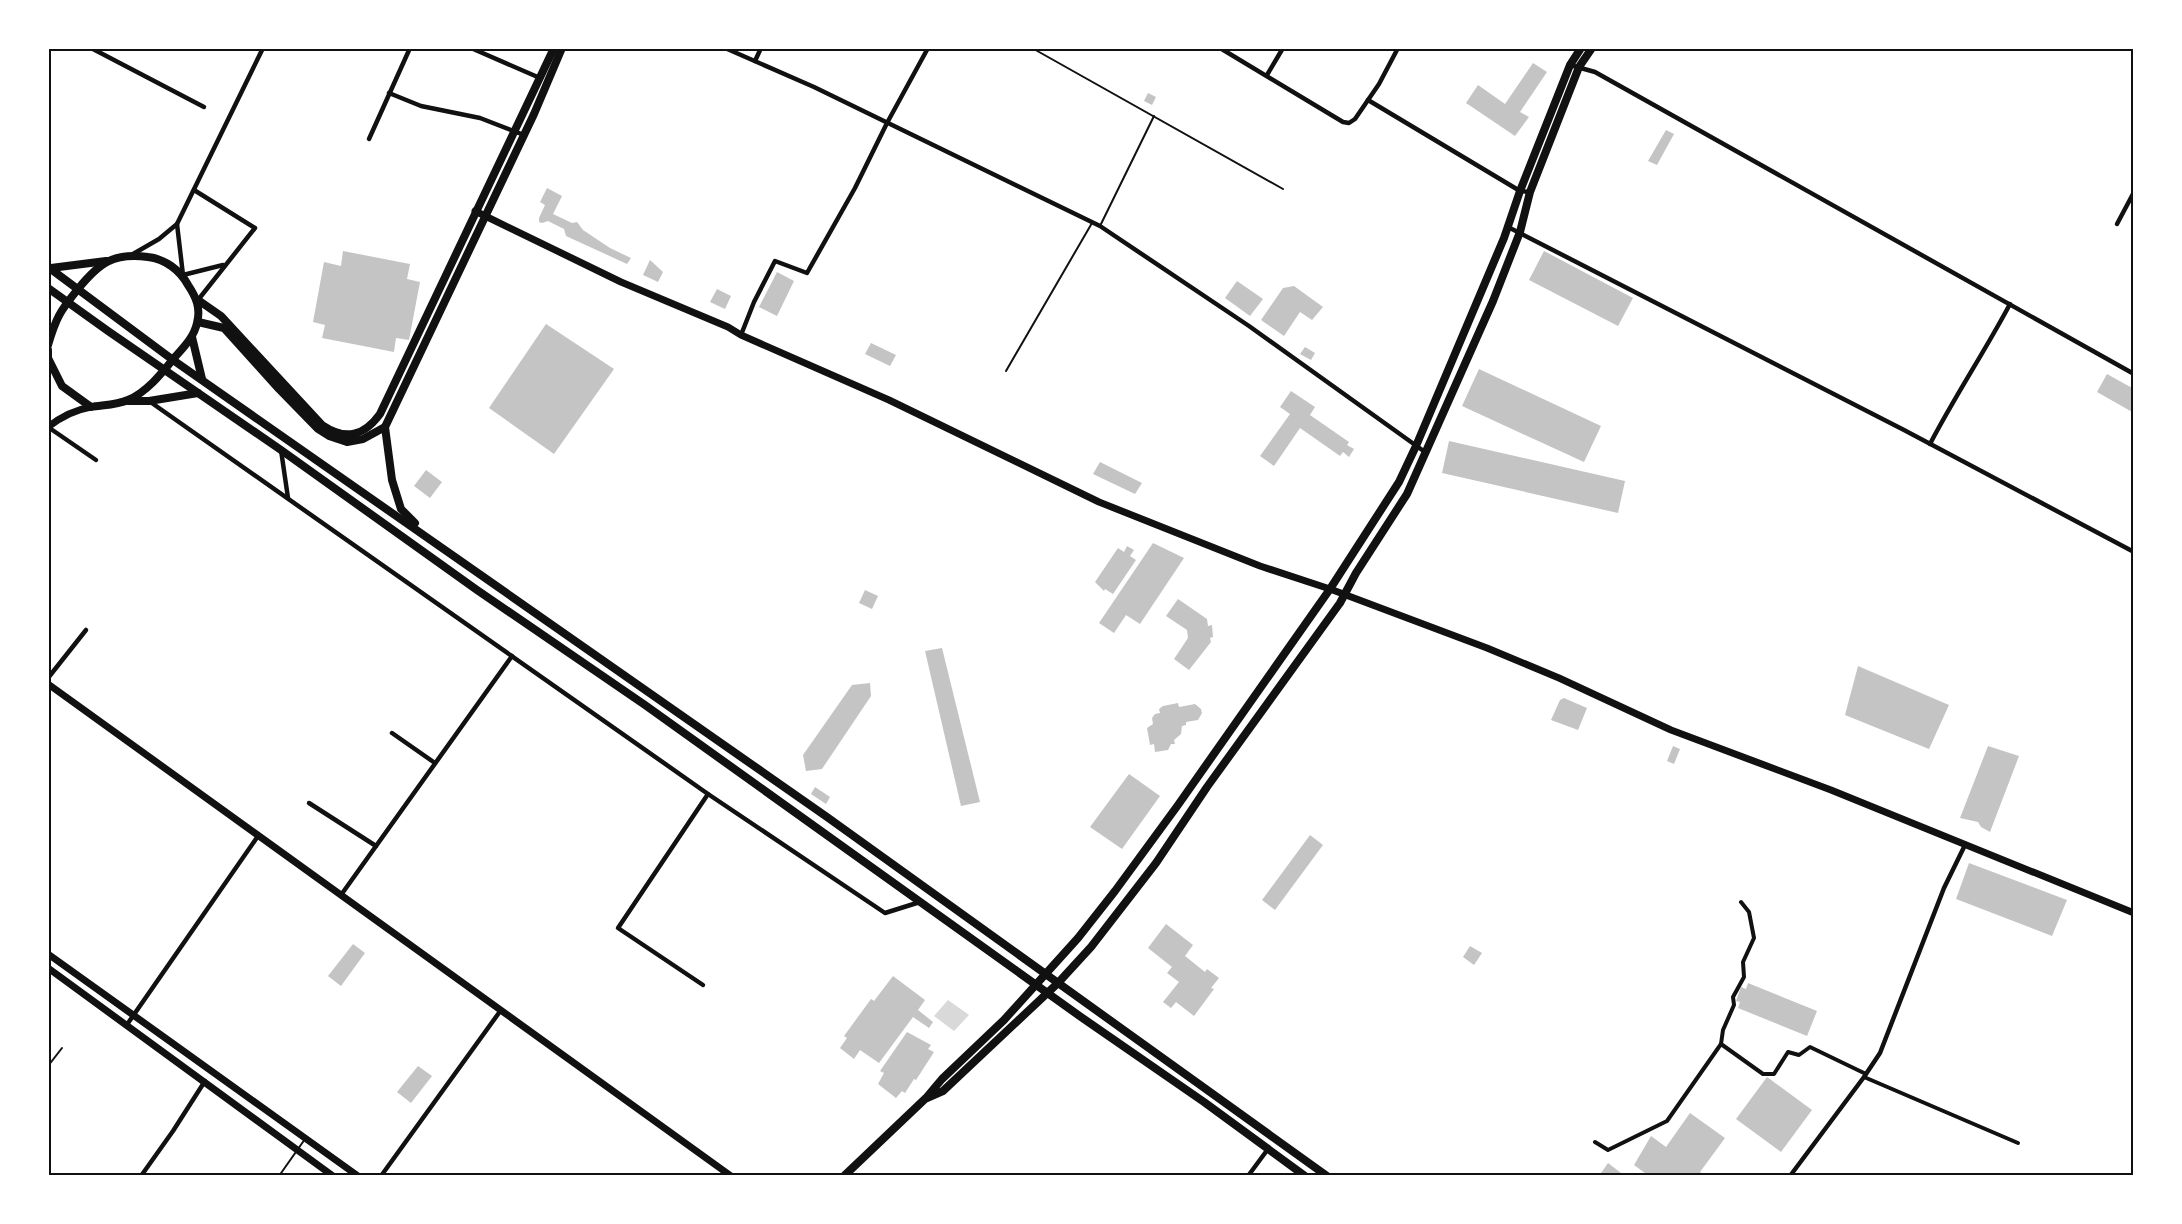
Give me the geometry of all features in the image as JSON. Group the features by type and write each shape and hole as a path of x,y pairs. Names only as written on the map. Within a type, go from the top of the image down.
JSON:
{"main road":[{"path":"428,537 401,509 392,480 385,427 484,216 554,48"},
{"path":"543,79 562,48"},
{"path":"844,1176 1004,1020 1078,938 1115,891 1330,589 1399,482 1416,446 1508,227 1570,65 1581,48"},
{"path":"926,1098 944,1091 1058,983 1091,947 1156,863 1345,594 1407,494 1493,301 1520,232 1530,192 1580,67 1592,48"},
{"path":"49,268 107,261 132,255 157,258 183,275 198,300 221,316 322,425 333,432 348,435 363,431 373,424 380,414 476,211 520,133"},
{"path":"476,211 621,282 728,327 741,335 888,400 1099,502 1260,566 1345,594 1559,678 1671,730 1831,790 2134,913"},
{"path":"48,345 56,319 67,302 91,272 107,261"},
{"path":"49,268 173,360 827,817 1327,1176"},
{"path":"48,288 477,590 645,705 1305,1176"},
{"path":"127,400 148,387 192,337 198,322 198,300"},
{"path":"198,322 224,328 279,389 318,429 328,436 347,442 363,440 385,427"},
{"path":"192,337 202,379"},
{"path":"48,350 48,358 62,386 92,407"},
{"path":"48,427 60,417 77,409 127,400 149,401 198,393"},
{"path":"48,684 731,1176"},
{"path":"48,954 358,1176"},
{"path":"48,968 333,1176"}],"street":[{"path":"91,48 204,107"},
{"path":"132,255 159,239 177,224 263,48"},
{"path":"369,139 410,48"},
{"path":"471,48 543,79"},
{"path":"725,48 1100,226 1249,326 1425,452"},
{"path":"755,61 761,48"},
{"path":"741,335 754,302 775,261 807,273 855,188 928,48"},
{"path":"1220,48 1343,122 1349,123 1355,119 1368,100 1398,48"},
{"path":"1267,75 1283,48"},
{"path":"1570,65 1595,72 2134,374"},
{"path":"389,93 421,106 480,118 520,133"},
{"path":"1368,100 1520,192 1530,192"},
{"path":"194,190 255,228 198,300"},
{"path":"2117,224 2134,192"},
{"path":"177,224 183,275 225,264"},
{"path":"1508,227 1930,444 2134,552"},
{"path":"1930,444 2010,304"},
{"path":"149,401 708,794 885,914 921,902"},
{"path":"48,427 96,460"},
{"path":"281,450 290,499"},
{"path":"48,678 86,630"},
{"path":"340,895 512,656"},
{"path":"392,733 435,763"},
{"path":"703,985 618,928 708,794"},
{"path":"309,803 376,846"},
{"path":"126,1026 258,836"},
{"path":"1790,1176 1880,1053 1944,888 1965,845"},
{"path":"1595,1142 1608,1150 1667,1121 1721,1044 1723,1030 1734,1005 1733,997 1744,977 1743,962 1754,938 1749,912 1741,902"},
{"path":"381,1176 501,1010"},
{"path":"1721,1044 1763,1074 1774,1074 1788,1052 1799,1055 1810,1047 1865,1076 2018,1143"},
{"path":"141,1176 205,1081"},
{"path":"1248,1176 1268,1149"}],"lane":[{"path":"1032,48 1283,189"},
{"path":"1100,226 1154,116"},
{"path":"1006,371 1092,223"},
{"path":"48,1066 62,1048"},
{"path":"279,1176 305,1139"}],"shaded area":[{"path":"948,1000 969,1015 954,1031 934,1016"}],"building":[{"path":"1533,63 1547,72 1520,112 1529,117 1515,136 1466,103 1478,85 1505,104"},
{"path":"1148,93 1156,97 1152,105 1144,101"},
{"path":"1666,130 1674,134 1657,165 1648,161"},
{"path":"547,188 562,196 553,214 572,223 577,222 583,230 610,248 631,258 627,264 566,236 564,229 548,221 539,222 545,205 540,202"},
{"path":"343,251 410,264 407,279 420,282 409,340 396,338 394,352 322,338 325,325 313,322 324,262 341,266"},
{"path":"1544,251 1633,298 1618,326 1529,280"},
{"path":"650,260 663,272 658,282 643,275"},
{"path":"777,272 794,281 777,316 759,307"},
{"path":"1237,281 1263,299 1250,316 1225,298"},
{"path":"1294,286 1323,307 1312,320 1300,312 1284,336 1261,320 1283,288"},
{"path":"717,289 731,296 725,309 710,302"},
{"path":"546,324 614,369 554,454 489,408"},
{"path":"871,343 896,355 890,366 865,354"},
{"path":"1305,347 1315,353 1311,360 1300,354"},
{"path":"1479,369 1601,426 1584,462 1462,406"},
{"path":"2107,374 2134,389 2134,413 2097,392"},
{"path":"1291,391 1315,407 1310,415 1349,442 1347,445 1354,449 1349,457 1343,452 1340,456 1300,428 1274,466 1260,456 1290,414 1280,407"},
{"path":"1449,441 1625,481 1618,513 1442,473"},
{"path":"1100,462 1142,483 1135,494 1093,474"},
{"path":"426,470 442,482 430,498 414,486"},
{"path":"1153,543 1184,558 1140,624 1126,615 1114,633 1099,623"},
{"path":"1127,546 1134,550 1130,556 1136,560 1113,594 1105,589 1104,591 1095,582 1118,548 1124,552"},
{"path":"865,590 878,596 872,609 859,603"},
{"path":"1178,599 1207,619 1208,626 1212,625 1211,642 1189,670 1174,659 1188,638 1187,630 1166,616"},
{"path":"942,648 980,802 961,806 925,651"},
{"path":"1858,666 1949,705 1929,749 1845,715"},
{"path":"870,683 871,696 822,769 806,771 803,755 852,685"},
{"path":"1564,698 1587,708 1578,730 1551,720 1560,700"},
{"path":"1178,703 1179,707 1195,704 1202,713 1198,720 1186,722 1186,725 1182,726 1181,734 1168,750 1155,752 1154,744 1150,745 1147,728 1153,724 1152,718 1155,714 1160,713 1159,709"},
{"path":"1673,746 1680,749 1674,764 1667,761"},
{"path":"1988,746 2019,756 1990,832 1981,827 1978,822 1960,818"},
{"path":"1129,774 1160,796 1122,849 1090,827"},
{"path":"815,787 830,797 826,804 811,794"},
{"path":"1310,835 1323,845 1275,910 1262,900"},
{"path":"1969,863 2067,900 2052,936 1956,899"},
{"path":"1166,924 1193,945 1185,956 1205,972 1207,969 1219,978 1211,988 1214,989 1194,1016 1176,1002 1171,1008 1163,1002 1179,982 1167,973 1172,967 1148,948"},
{"path":"353,944 365,953 341,986 328,976"},
{"path":"1470,946 1482,953 1474,965 1463,957"},
{"path":"893,976 925,1000 918,1010 933,1022 929,1028 913,1017 879,1063 860,1050 854,1059 840,1048 847,1038 844,1036 871,999 874,1001"},
{"path":"1748,983 1817,1011 1807,1036 1738,1008 1740,1002 1736,1001 1741,987 1746,989"},
{"path":"907,1032 931,1045 928,1049 934,1052 916,1080 914,1079 905,1093 902,1091 896,1098 878,1084 884,1073 880,1071"},
{"path":"418,1066 432,1076 411,1103 397,1092"},
{"path":"1767,1077 1812,1110 1781,1152 1736,1119"},
{"path":"1690,1113 1725,1138 1700,1172 1703,1174 1701,1176 1649,1176 1634,1165 1651,1136 1666,1147"},
{"path":"1608,1163 1625,1176 1599,1176"}]}
